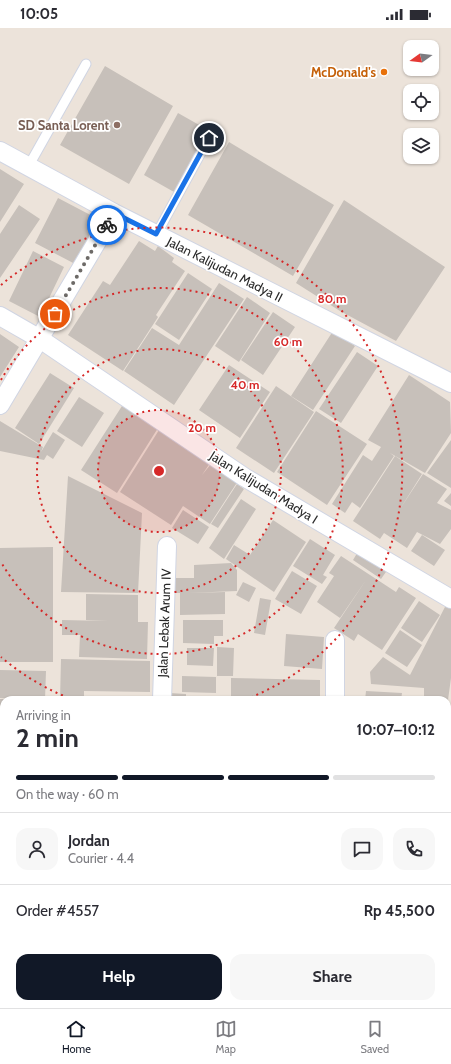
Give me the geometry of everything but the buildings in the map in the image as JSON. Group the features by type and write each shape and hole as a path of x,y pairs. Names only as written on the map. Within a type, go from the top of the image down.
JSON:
{"street":[{"name":"Jalan Kalijudan Madya II","path":"0,151 114,213 451,383"},
{"path":"0,405 114,213"},
{"name":"Jalan Kalijudan Madya I","path":"0,316 40,339 244,477 451,599"},
{"name":"Jalan Lebak Arum IV","path":"162,696 167,546"},
{"path":"334,696 335,640"}],"lane":[{"path":"28,167 86,64"},
{"path":"156,234 209,138"}],"way so far":[{"path":"55,314 107,225"}],"place":[{"name":"McDonald's","path":"384,72"},
{"name":"SD Santa Lorent","path":"117,125"}],"route":[{"path":"107,225 114,213 156,234 209,138"}]}
